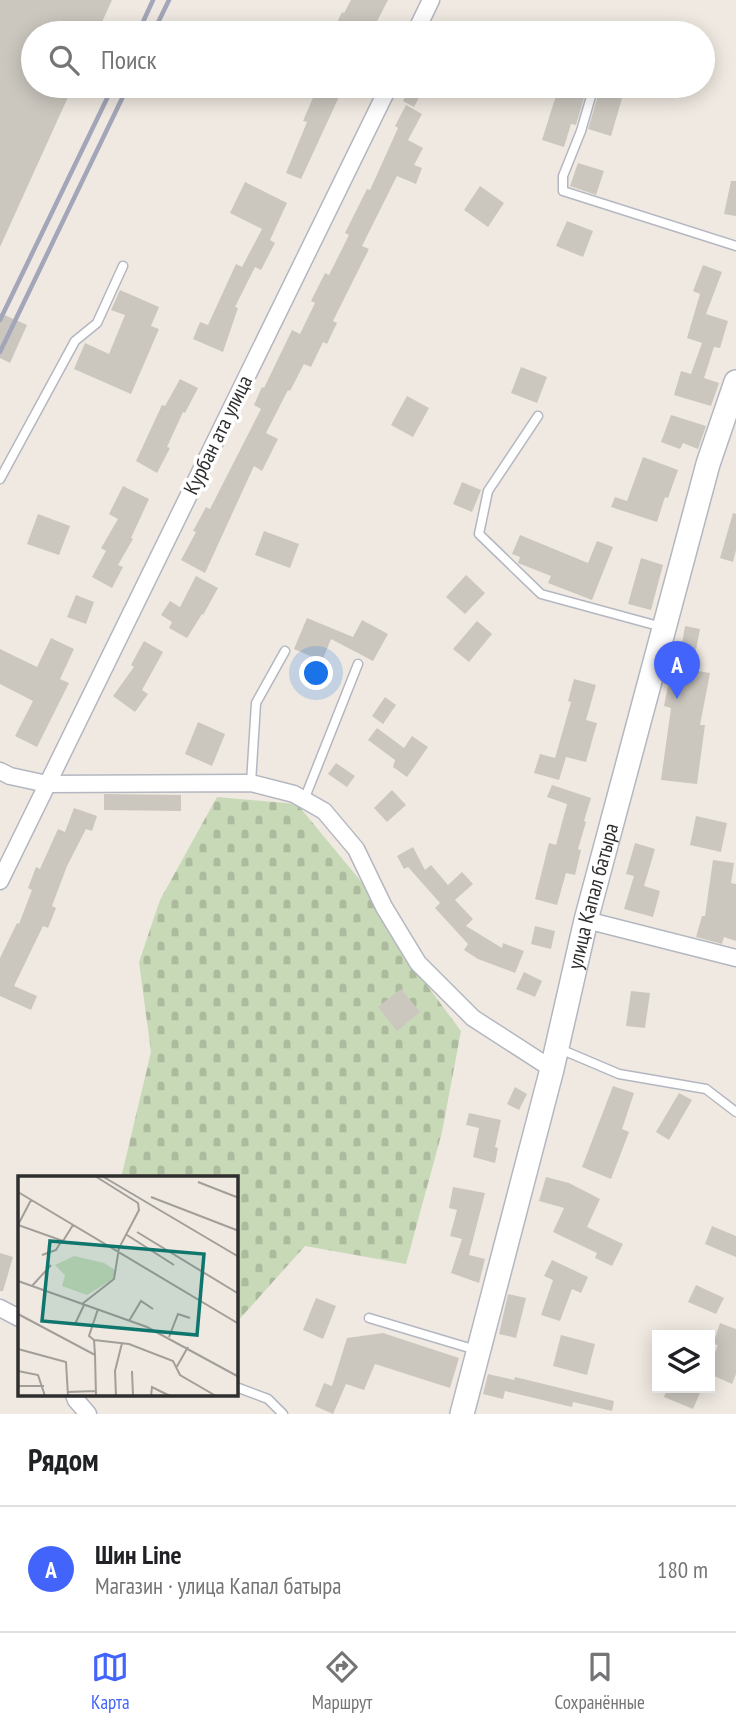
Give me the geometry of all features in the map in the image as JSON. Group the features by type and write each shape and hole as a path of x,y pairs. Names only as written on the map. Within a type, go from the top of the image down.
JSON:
{"main road":[{"name":"улица Капал батыра","path":"462,1414 555,1058 586,920 708,464 736,382"}],"street":[{"path":"421,21 431,0"},
{"name":"Курбан ата улица","path":"0,881 383,98"},
{"path":"0,771 10,776 47,784 251,783 294,794 324,811 356,849 384,907 418,963 473,1018 555,1058"},
{"path":"586,920 736,958"},
{"path":"0,1308 18,1317"},
{"path":"74,1396 88,1414"}],"lane":[{"path":"591,98 564,176 563,191 736,246"},
{"path":"0,479 75,341 97,323 123,266"},
{"path":"538,415 488,491 479,534 541,594 664,627"},
{"path":"251,783 256,703 285,651"},
{"path":"304,800 358,664"},
{"path":"555,1058 619,1074 706,1090 736,1112"},
{"path":"369,1318 479,1351"},
{"path":"238,1388 268,1399 283,1414"}],"green space":[{"path":"217,797 297,804 364,885 423,980 461,1031 442,1132 406,1264 305,1246 238,1321 238,1176 121,1176 151,1052 139,962 160,900"}],"building":[{"path":"0,0 112,0 102,21 21,21 21,98 68,98 0,247"},
{"path":"351,0 388,0 377,21 338,21 342,12 344,13"},
{"path":"313,98 338,98 301,179 286,173 307,122 303,121"},
{"path":"405,98 419,98 414,107 403,101"},
{"path":"555,98 584,98 576,125 571,124 564,147 542,140"},
{"path":"597,98 622,98 611,136 588,129"},
{"path":"406,105 422,114 408,140 423,148 414,165 422,168 416,184 397,176 362,246 369,249 333,321 337,323 327,344 323,342 311,367 304,364 290,391 288,390 266,433 278,439 262,471 254,466 205,573 181,560 196,532 193,531 206,507 210,509 261,409 254,405 292,330 300,334 315,303 311,301 325,273 329,275 349,235 345,233 367,189 370,190"},
{"path":"578,163 604,171 596,195 570,186"},
{"path":"731,181 736,181 736,216 724,214"},
{"path":"245,182 287,203 270,240 275,243 261,270 255,267 235,307 238,308 223,352 193,339 200,322 208,325 236,264 242,267 262,229 230,213"},
{"path":"480,186 504,203 488,227 464,210"},
{"path":"567,221 593,231 583,257 556,246"},
{"path":"703,265 722,272 706,314 728,321 720,348 714,347 704,378 719,383 711,406 674,395 681,371 691,374 702,343 687,338 700,294 693,291"},
{"path":"120,290 159,307 151,326 159,329 131,394 74,369 85,343 109,354 125,315 111,310"},
{"path":"0,313 27,325 10,363 0,358"},
{"path":"521,367 547,377 537,403 511,393"},
{"path":"180,379 198,388 185,413 183,412 167,447 170,448 157,473 136,461 162,405 165,406"},
{"path":"407,396 429,408 413,437 391,425"},
{"path":"671,415 706,426 698,449 683,443 680,449 661,442"},
{"path":"643,457 678,470 657,522 611,507 615,497 627,501"},
{"path":"462,482 481,490 472,512 453,504"},
{"path":"123,486 149,499 131,538 133,539 118,565 123,567 112,588 92,577 106,551 101,548 118,519 109,514"},
{"path":"733,513 736,514 736,550 733,562 720,558"},
{"path":"38,514 70,526 59,555 27,544"},
{"path":"264,531 299,544 290,568 255,555"},
{"path":"520,535 588,563 597,541 613,547 592,600 548,583 551,576 518,563 520,557 512,554"},
{"path":"641,558 663,565 651,610 628,604"},
{"path":"466,575 485,593 465,614 446,597"},
{"path":"196,576 218,588 187,638 169,628 172,622 161,615 170,601 180,607"},
{"path":"76,595 94,602 86,624 67,617"},
{"path":"307,618 353,637 362,620 388,634 373,661 331,639 322,661 294,649"},
{"path":"477,621 492,634 469,662 453,649"},
{"path":"685,626 700,629 692,670 710,673 700,725 705,725 697,784 661,780 671,708 664,706 672,666 678,667"},
{"path":"51,638 74,649 60,679 69,683 37,747 15,736 33,701 0,684 0,649 37,667"},
{"path":"144,641 163,652 142,690 148,694 135,712 113,696 134,667 131,665"},
{"path":"574,679 596,685 586,720 597,723 586,762 566,757 559,780 534,773 540,754 555,758 571,702 568,701"},
{"path":"385,697 396,705 383,724 372,716"},
{"path":"198,722 225,734 212,766 185,754"},
{"path":"377,728 404,748 412,736 428,747 407,777 393,767 395,760 368,740"},
{"path":"336,763 355,776 347,787 328,774"},
{"path":"552,785 591,798 578,849 581,850 575,875 566,873 557,905 535,899 549,843 556,845 567,804 547,797"},
{"path":"392,790 406,805 387,822 374,808"},
{"path":"104,794 181,795 181,811 104,810"},
{"path":"74,808 97,816 92,831 86,829 67,866 52,906 56,908 48,928 43,926 14,986 37,996 31,1010 0,996 0,958 17,923 19,924 32,890 28,888 36,867 40,869 58,829 65,832"},
{"path":"696,816 727,823 721,852 690,845"},
{"path":"635,843 655,849 644,886 660,891 653,917 624,909 634,876 626,874"},
{"path":"413,847 425,870 431,865 448,885 462,872 473,884 455,900 473,919 466,926 502,948 503,943 524,951 515,973 478,959 464,950 468,944 435,908 440,903 408,867 404,869 397,856"},
{"path":"713,860 734,863 731,883 736,884 736,941 724,937 722,944 696,937 702,916 705,916"},
{"path":"535,926 555,931 551,949 531,944"},
{"path":"524,972 542,981 535,997 516,989"},
{"path":"401,989 420,1012 397,1031 378,1007"},
{"path":"631,991 650,993 645,1028 626,1026"},
{"path":"613,1086 634,1093 622,1129 629,1132 611,1179 582,1167"},
{"path":"515,1087 527,1094 519,1110 507,1104"},
{"path":"679,1093 692,1100 669,1140 656,1132"},
{"path":"469,1113 501,1120 495,1147 498,1148 495,1163 473,1157 479,1128 466,1125"},
{"path":"546,1177 569,1183 600,1199 587,1227 623,1244 612,1266 595,1258 597,1253 553,1232 564,1208 539,1201"},
{"path":"453,1187 485,1193 469,1255 485,1259 479,1283 451,1273 462,1239 450,1236 457,1210 449,1208"},
{"path":"712,1226 736,1236 736,1257 705,1244"},
{"path":"0,1253 13,1257 3,1291 0,1291"},
{"path":"552,1260 588,1277 581,1293 572,1289 560,1321 541,1315 553,1280 544,1276"},
{"path":"696,1285 724,1298 716,1314 688,1302"},
{"path":"508,1294 526,1298 516,1338 499,1334"},
{"path":"316,1298 336,1306 323,1339 303,1330"},
{"path":"720,1323 736,1329 736,1374 732,1384 715,1376 715,1352 718,1345 715,1344"},
{"path":"383,1333 459,1358 450,1388 375,1364 364,1390 346,1384 333,1414 315,1406 324,1383 332,1386 347,1338"},
{"path":"561,1335 595,1344 587,1375 553,1366"},
{"path":"488,1374 514,1380 515,1377 614,1401 612,1411 573,1402 572,1407 505,1391 503,1399 483,1394"},
{"path":"666,1393 700,1393 693,1409 664,1397"}],"railway":[{"path":"143,21 153,0"},
{"path":"159,21 169,0"},
{"path":"0,320 107,98"},
{"path":"0,352 122,98"}],"place":[{"name":"Шин Line","path":"677,699"}]}
